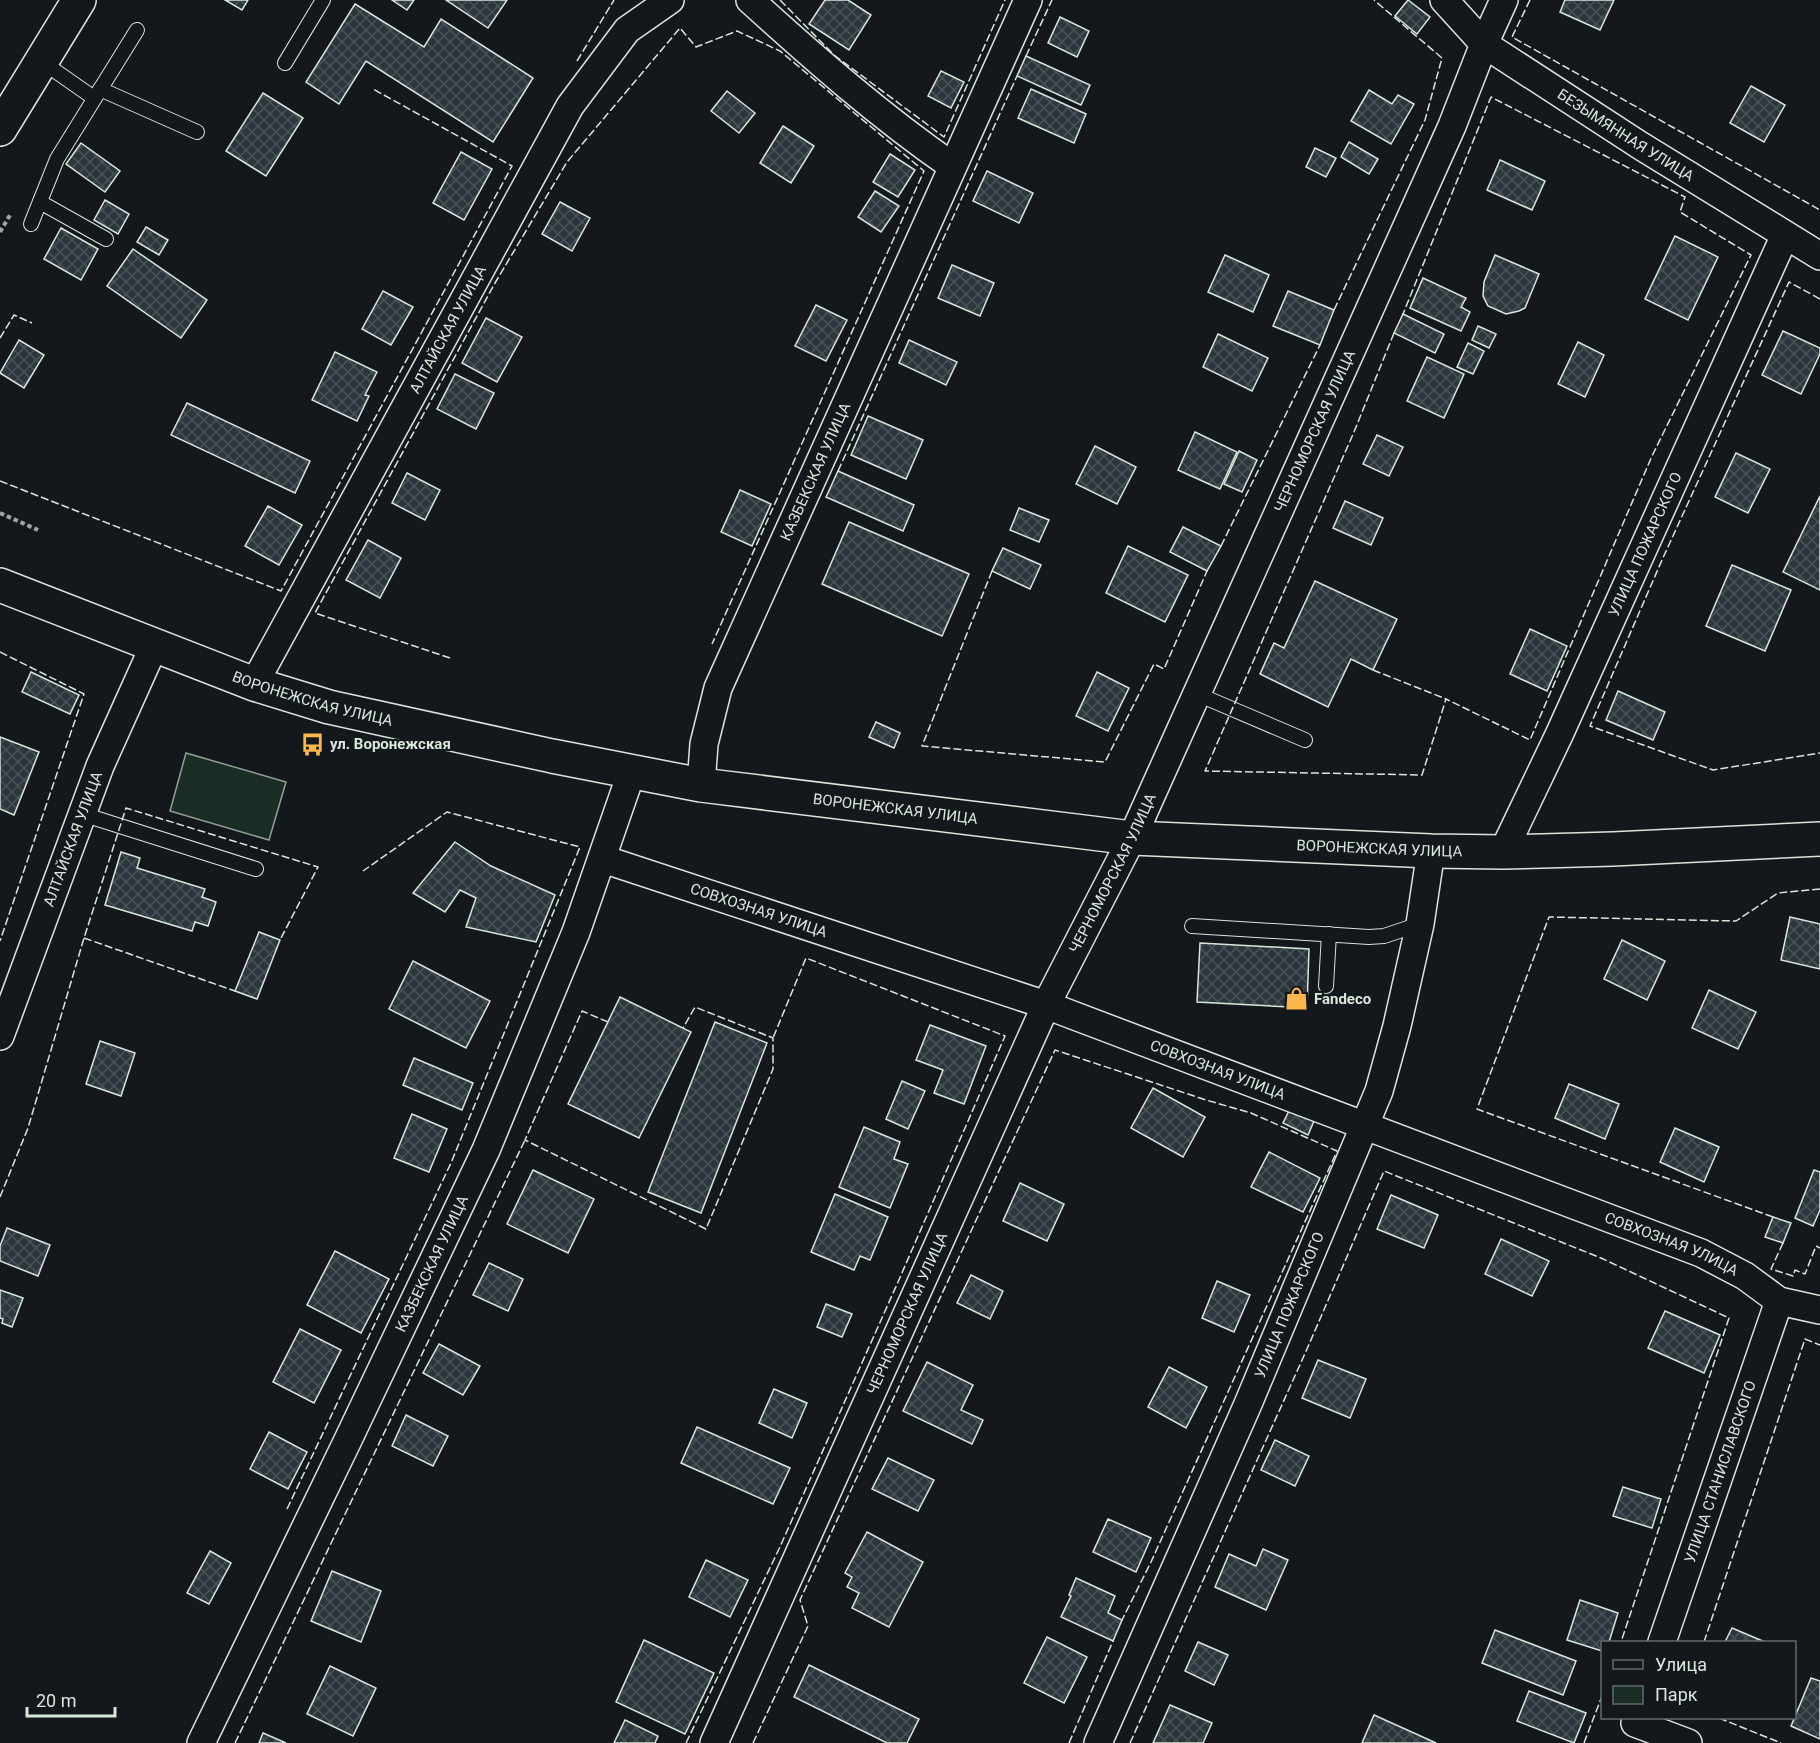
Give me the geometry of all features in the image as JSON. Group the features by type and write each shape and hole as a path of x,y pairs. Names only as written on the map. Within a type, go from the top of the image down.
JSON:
{"main road":[{"path":"0,129 79,0"},
{"name":"ВОРОНЕЖСКАЯ УЛИЦА","path":"0,585 254,684 329,707 552,756 701,785 1132,838 1503,852 1820,839"}],"street":[{"name":"АЛТАЙСКАЯ УЛИЦА","path":"254,684 570,106 627,30 670,0"},
{"path":"750,0 819,63 921,145 952,166"},
{"name":"КАЗБЕКСКАЯ УЛИЦА","path":"701,785 704,744 718,687 1028,0"},
{"name":"БЕЗЫМЯННАЯ УЛИЦА","path":"1444,0 1484,44 1641,146 1820,256"},
{"name":"ЧЕРНОМОРСКАЯ УЛИЦА","path":"714,1743 1046,1005 1132,838 1452,126 1504,0"},
{"name":"УЛИЦА ПОЖАРСКОГО","path":"1503,852 1559,735 1785,235"},
{"name":"АЛТАЙСКАЯ УЛИЦА","path":"0,1036 100,766 154,646"},
{"name":"КАЗБЕКСКАЯ УЛИЦА","path":"201,1743 353,1431 486,1150 576,932 632,771"},
{"name":"УЛИЦА ПОЖАРСКОГО","path":"1098,1743 1248,1404 1379,1091 1397,1026 1420,924 1431,851"},
{"name":"СОВХОЗНАЯ УЛИЦА","path":"603,859 1046,1005 1701,1253 1745,1276 1779,1300 1820,1310"},
{"name":"УЛИЦА СТАНИСЛАВСКОГО","path":"1662,1641 1779,1300"},
{"path":"1633,1728 1688,1743"}],"lane":[{"path":"285,63 324,0"},
{"path":"31,225 57,159 137,30"},
{"path":"41,61 97,93 197,132"},
{"path":"40,202 106,239"},
{"path":"1197,694 1305,740"},
{"path":"82,814 255,869"},
{"path":"1192,926 1384,936 1420,924"},
{"path":"1326,986 1329,934"}],"path":[{"path":"0,513 38,530"}],"green space":[{"path":"186,753 286,782 269,840 170,811"}],"building":[{"path":"225,0 248,0 242,10"},
{"path":"392,0 414,0 407,10"},
{"path":"446,0 507,0 488,28"},
{"path":"825,0 848,0 871,15 849,50 809,24"},
{"path":"1408,0 1430,17 1417,34 1395,16"},
{"path":"1565,0 1614,0 1600,30 1560,12"},
{"path":"355,4 424,47 441,19 533,78 493,142 366,61 339,104 306,82"},
{"path":"1060,17 1089,31 1077,57 1048,43"},
{"path":"1026,56 1090,85 1081,105 1017,76"},
{"path":"941,71 964,82 951,108 928,96"},
{"path":"1751,86 1785,105 1764,142 1730,123"},
{"path":"1031,89 1086,114 1074,143 1018,118"},
{"path":"1369,90 1392,104 1398,95 1414,104 1391,144 1351,121"},
{"path":"727,91 755,113 739,133 711,111"},
{"path":"263,93 303,118 266,176 226,151"},
{"path":"783,126 814,146 791,183 760,163"},
{"path":"1349,142 1378,159 1369,174 1341,157"},
{"path":"81,143 120,171 105,192 66,164"},
{"path":"1315,148 1336,158 1326,177 1306,167"},
{"path":"461,152 492,169 464,220 433,203"},
{"path":"890,154 915,170 898,197 873,182"},
{"path":"1500,160 1545,181 1532,210 1487,190"},
{"path":"987,171 1033,193 1019,223 973,201"},
{"path":"875,191 899,206 881,232 858,217"},
{"path":"105,200 129,214 118,234 94,220"},
{"path":"560,202 590,218 572,251 542,234"},
{"path":"146,227 168,240 159,255 137,242"},
{"path":"61,228 98,249 81,280 44,259"},
{"path":"1675,236 1718,257 1688,320 1645,299"},
{"path":"133,249 207,300 181,338 107,286"},
{"path":"1225,255 1269,275 1253,312 1208,292"},
{"path":"1495,255 1539,274 1525,308 1519,311 1506,314 1488,306 1483,296 1484,282"},
{"path":"952,265 994,283 980,316 938,298"},
{"path":"1423,278 1466,298 1461,307 1470,312 1461,331 1410,308"},
{"path":"383,291 413,307 391,345 362,329"},
{"path":"1288,291 1334,310 1320,345 1273,326"},
{"path":"816,305 847,320 826,361 795,346"},
{"path":"1403,314 1444,334 1435,353 1394,333"},
{"path":"486,318 522,337 497,382 462,363"},
{"path":"1478,326 1496,334 1489,348 1472,340"},
{"path":"1783,331 1820,348 1820,354 1801,394 1762,375"},
{"path":"1218,334 1268,358 1252,391 1203,367"},
{"path":"19,340 44,355 24,388 0,373"},
{"path":"909,340 957,362 946,385 899,363"},
{"path":"1578,342 1604,355 1585,397 1558,384"},
{"path":"1468,343 1484,351 1473,374 1457,367"},
{"path":"335,352 377,372 365,395 369,396 357,421 312,400"},
{"path":"1427,357 1464,374 1444,418 1407,401"},
{"path":"455,374 494,393 476,429 437,409"},
{"path":"187,403 310,461 295,493 171,435"},
{"path":"868,416 923,440 906,479 851,455"},
{"path":"1195,432 1237,452 1220,489 1178,470"},
{"path":"1377,435 1403,447 1389,476 1363,464"},
{"path":"1095,446 1136,467 1117,504 1076,484"},
{"path":"1239,451 1257,460 1242,492 1224,484"},
{"path":"1736,453 1770,469 1748,513 1715,497"},
{"path":"838,471 914,505 903,531 826,497"},
{"path":"407,473 440,490 425,520 392,503"},
{"path":"740,490 771,504 752,546 721,532"},
{"path":"1820,496 1820,590 1783,572"},
{"path":"1345,501 1383,518 1371,545 1333,528"},
{"path":"268,506 302,525 279,565 245,546"},
{"path":"1019,508 1049,520 1039,542 1010,530"},
{"path":"849,522 969,574 942,636 822,584"},
{"path":"1183,527 1221,546 1207,571 1170,552"},
{"path":"368,540 401,558 380,598 346,580"},
{"path":"1128,546 1188,575 1165,622 1106,593"},
{"path":"1003,548 1041,565 1030,589 992,571"},
{"path":"1732,565 1791,590 1765,651 1706,626"},
{"path":"1315,581 1397,619 1373,670 1351,659 1328,707 1260,674 1274,643 1284,648"},
{"path":"1530,629 1567,646 1547,691 1510,674"},
{"path":"31,672 79,695 70,714 22,692"},
{"path":"1097,672 1129,688 1108,731 1076,716"},
{"path":"1618,691 1665,712 1653,740 1606,720"},
{"path":"876,722 900,733 894,748 869,737"},
{"path":"0,737 39,752 14,815 0,809"},
{"path":"455,842 491,866 555,895 536,942 466,927 476,898 460,890 445,912 413,893"},
{"path":"121,852 140,858 137,868 205,889 202,897 216,902 208,926 195,922 192,931 105,905"},
{"path":"1790,917 1820,924 1820,969 1781,960"},
{"path":"259,932 280,940 257,999 235,991"},
{"path":"1622,940 1665,961 1647,1000 1604,979"},
{"path":"1200,943 1309,949 1307,1008 1197,1002"},
{"path":"413,961 490,1001 466,1048 389,1009"},
{"path":"1709,990 1756,1012 1738,1049 1692,1028"},
{"path":"620,997 691,1032 639,1138 568,1104"},
{"path":"715,1022 767,1043 701,1213 648,1192"},
{"path":"930,1025 986,1046 964,1104 934,1093 943,1070 916,1060"},
{"path":"100,1041 135,1053 121,1096 86,1084"},
{"path":"414,1058 473,1083 462,1110 403,1085"},
{"path":"902,1081 925,1091 908,1129 886,1119"},
{"path":"1569,1084 1619,1104 1605,1139 1555,1118"},
{"path":"1153,1088 1205,1117 1183,1157 1131,1128"},
{"path":"1290,1109 1314,1121 1308,1135 1283,1123"},
{"path":"412,1114 447,1129 429,1172 394,1158"},
{"path":"864,1127 900,1142 894,1159 908,1164 890,1208 839,1187"},
{"path":"1675,1128 1719,1147 1704,1182 1660,1162"},
{"path":"1269,1152 1320,1178 1303,1212 1251,1187"},
{"path":"533,1170 594,1199 568,1253 507,1224"},
{"path":"1814,1170 1820,1172 1820,1210 1813,1226 1795,1218"},
{"path":"1020,1183 1064,1204 1047,1241 1003,1221"},
{"path":"835,1194 888,1217 870,1260 860,1256 854,1270 811,1252"},
{"path":"1391,1195 1438,1215 1424,1248 1377,1229"},
{"path":"1773,1217 1791,1223 1783,1243 1765,1237"},
{"path":"7,1228 50,1245 38,1276 0,1261 0,1246"},
{"path":"1501,1239 1549,1261 1532,1296 1485,1274"},
{"path":"335,1251 389,1279 361,1333 307,1305"},
{"path":"489,1263 523,1279 508,1311 473,1295"},
{"path":"971,1275 1003,1291 990,1319 957,1303"},
{"path":"1217,1281 1250,1295 1234,1332 1202,1318"},
{"path":"0,1290 23,1298 12,1327 2,1323 3,1319 0,1318"},
{"path":"826,1304 852,1314 842,1337 817,1327"},
{"path":"1665,1311 1720,1335 1704,1373 1648,1348"},
{"path":"300,1329 341,1350 314,1403 273,1382"},
{"path":"439,1344 480,1366 463,1395 423,1373"},
{"path":"1318,1360 1366,1379 1350,1418 1302,1398"},
{"path":"927,1362 973,1385 961,1410 983,1420 972,1444 903,1411"},
{"path":"1169,1367 1207,1387 1186,1428 1148,1407"},
{"path":"774,1389 807,1403 792,1438 759,1423"},
{"path":"406,1415 448,1436 433,1466 392,1446"},
{"path":"697,1427 790,1468 773,1504 681,1463"},
{"path":"269,1432 307,1452 288,1489 250,1469"},
{"path":"1275,1440 1309,1456 1295,1486 1261,1470"},
{"path":"888,1458 934,1480 918,1511 872,1489"},
{"path":"1623,1487 1661,1499 1652,1528 1613,1516"},
{"path":"1108,1519 1151,1538 1136,1572 1093,1552"},
{"path":"867,1532 923,1562 889,1627 852,1608 859,1593 847,1587 852,1577 845,1573"},
{"path":"1263,1549 1288,1560 1266,1610 1215,1587 1229,1554 1256,1566"},
{"path":"210,1551 231,1563 209,1604 187,1593"},
{"path":"706,1560 748,1580 730,1617 689,1597"},
{"path":"332,1571 381,1591 361,1642 311,1621"},
{"path":"1076,1578 1115,1596 1108,1613 1122,1620 1113,1641 1061,1617"},
{"path":"1580,1600 1618,1613 1609,1641 1601,1641 1601,1651 1567,1640"},
{"path":"1732,1628 1763,1641 1726,1641"},
{"path":"1495,1630 1576,1661 1563,1695 1482,1663"},
{"path":"1047,1637 1087,1657 1064,1703 1024,1683"},
{"path":"644,1640 714,1673 685,1734 616,1702"},
{"path":"1198,1642 1228,1655 1214,1685 1185,1671"},
{"path":"809,1665 919,1719 907,1743 887,1743 794,1697"},
{"path":"330,1666 376,1688 353,1736 307,1714"},
{"path":"1811,1678 1820,1681 1820,1739 1791,1726 1796,1719"},
{"path":"1529,1691 1586,1713 1574,1743 1517,1721"},
{"path":"1170,1705 1212,1723 1203,1743 1153,1743"},
{"path":"1374,1715 1436,1743 1362,1743"},
{"path":"625,1720 658,1736 655,1743 614,1743"},
{"path":"263,1733 286,1743 259,1743"}],"fence":[{"path":"577,61 614,0"},
{"path":"780,0 834,55 944,137 1005,0"},
{"path":"1026,56 1052,0"},
{"path":"1334,310 1425,120 1442,58 1374,0"},
{"path":"1530,0 1512,37 1820,210"},
{"path":"450,658 315,613 495,283 567,162 680,28 696,47 737,31 780,51 924,171 712,644"},
{"path":"838,471 1017,76"},
{"path":"0,481 281,591 512,166 373,89"},
{"path":"1394,333 1354,432 1205,771 1422,775 1446,699 1530,740 1652,456 1751,255 1680,212 1685,197 1491,97 1403,314"},
{"path":"1820,299 1789,282 1662,560 1590,726 1713,770 1820,753"},
{"path":"0,338 14,315 32,323"},
{"path":"1221,546 1320,345"},
{"path":"992,571 922,746 1105,762 1154,664 1164,669 1207,571"},
{"path":"0,652 84,694 0,941"},
{"path":"1373,670 1446,699"},
{"path":"0,1197 28,1128 84,938 126,808 318,867 280,940"},
{"path":"287,1509 451,1163 580,847 447,812 363,871"},
{"path":"1773,1217 1477,1109 1549,917 1736,921 1778,893 1820,889"},
{"path":"84,938 235,991"},
{"path":"686,1743 779,1549 1005,1036 806,958 773,1038"},
{"path":"608,1022 582,1011 525,1140 706,1229 773,1069 773,1038 695,1007 683,1028"},
{"path":"753,1743 808,1626 800,1600 1055,1050 1251,1113 1337,1151 1151,1562 1122,1620"},
{"path":"235,1743 525,1140"},
{"path":"1130,1743 1307,1349 1384,1171 1601,1258 1729,1318 1621,1641"},
{"path":"1783,1243 1771,1269 1793,1276 1795,1270 1805,1274 1816,1246 1820,1248"},
{"path":"1704,1641 1805,1339 1820,1345"},
{"path":"1069,1743 1113,1641"},
{"path":"1584,1743 1601,1699"},
{"path":"1721,1719 1781,1743"}],"place":[{"name":"ул. Воронежская","path":"312,744"},
{"name":"Fandeco","path":"1296,999"}]}
